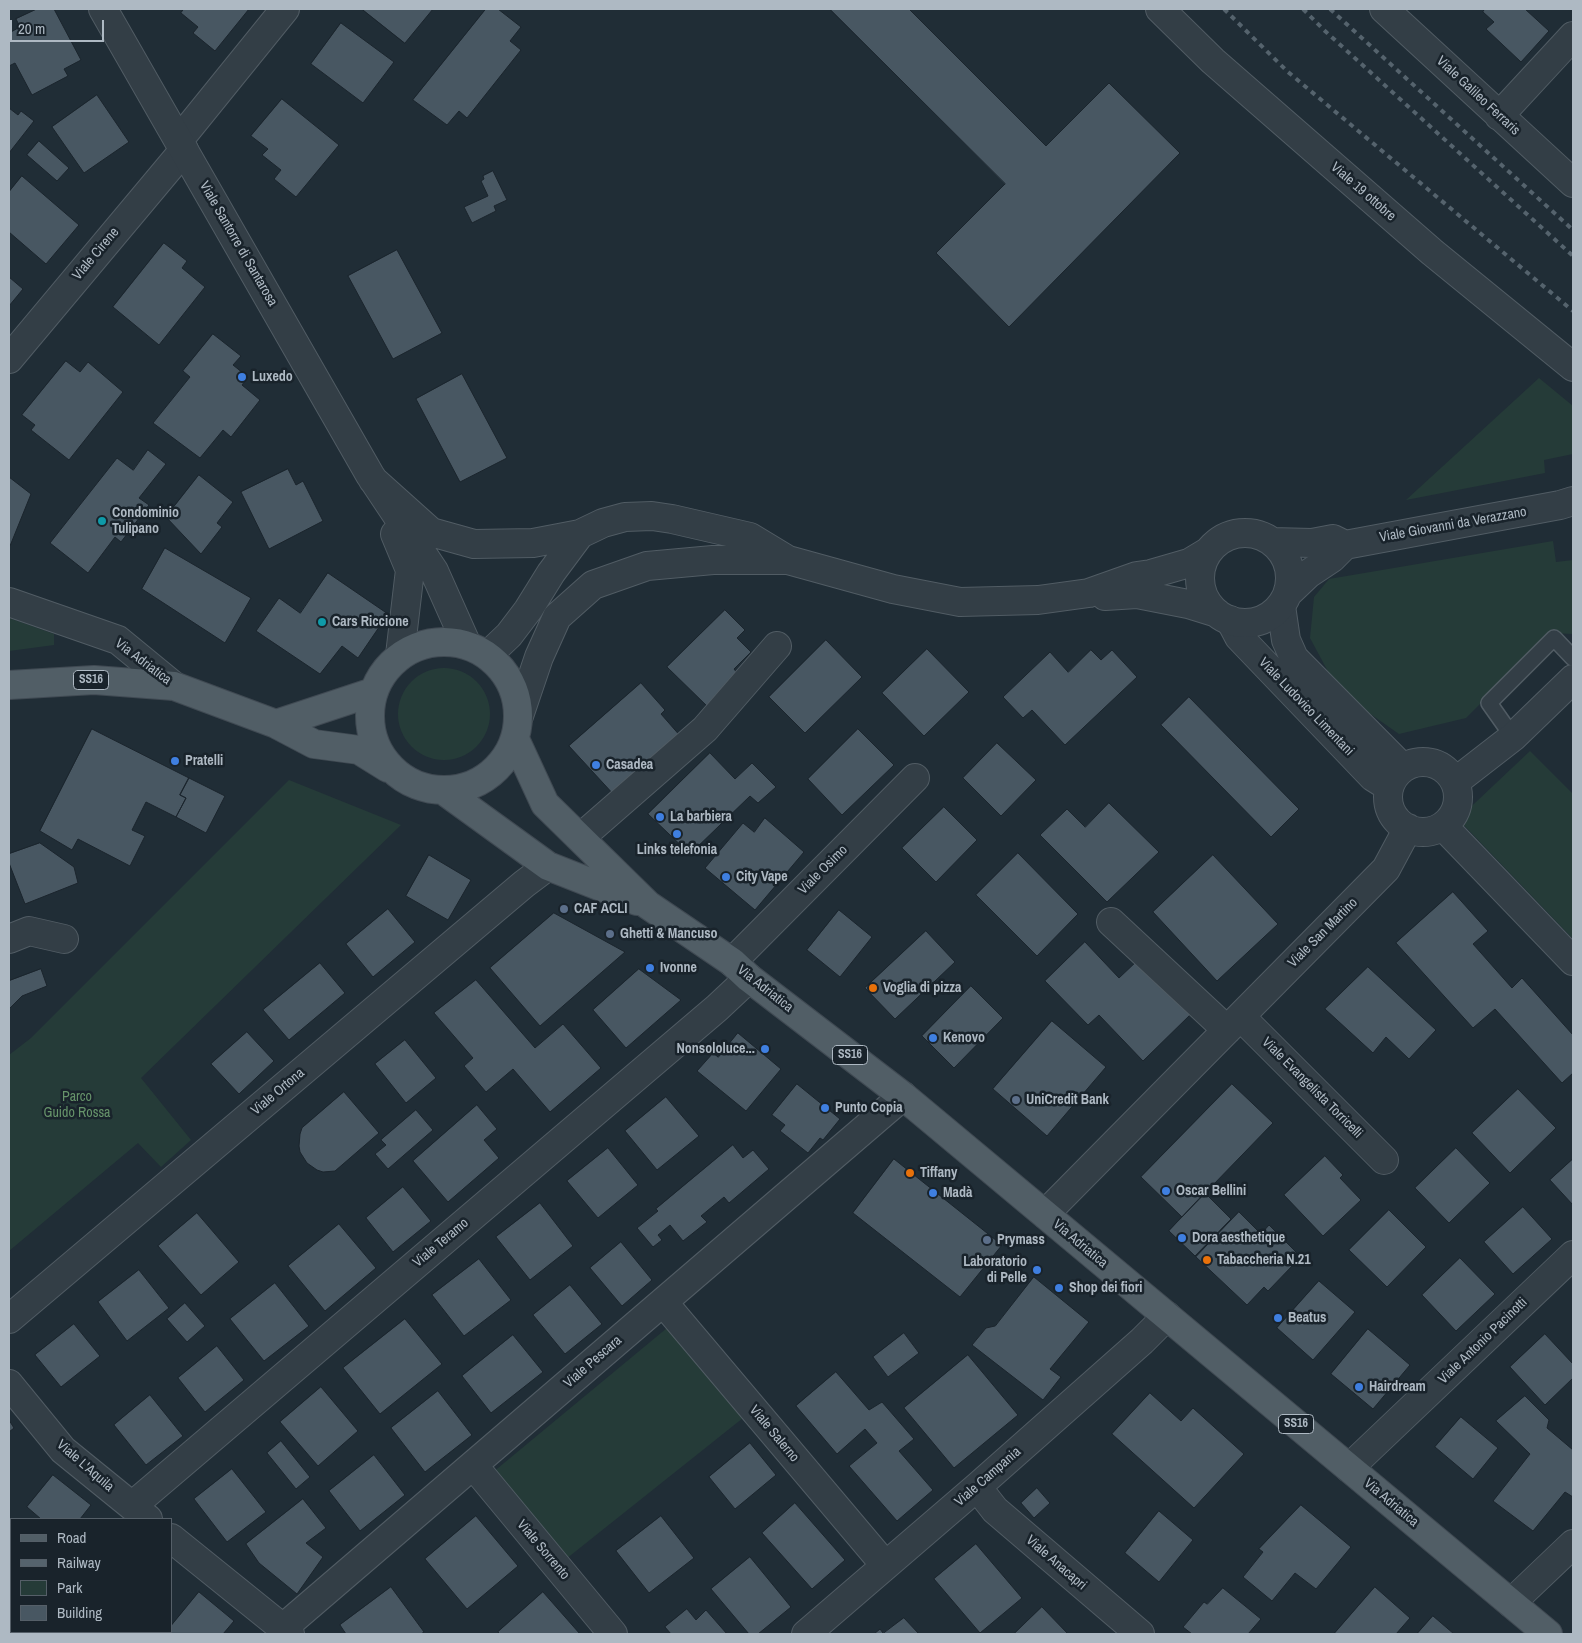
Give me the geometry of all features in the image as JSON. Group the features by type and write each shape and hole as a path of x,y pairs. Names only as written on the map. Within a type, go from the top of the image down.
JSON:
{"main road":[{"path":"444,641 478,650 504,672 515,693 517,727 504,760 488,776 466,786 443,790 420,786 399,776 383,759 372,738 369,715 373,692 383,671 400,655 421,644 444,641"},
{"name":"SS16","path":"9,685 94,680 174,686"},
{"name":"Via Adriatica","path":"174,686 276,724 314,744 359,750 399,776"},
{"path":"276,724 373,692"},
{"name":"Via Adriatica","path":"517,727 546,804 648,905 740,970 903,1096 1548,1634"},
{"name":"Via Adriatica","path":"443,790 548,866 648,905"}],"street":[{"name":"Viale Santorre di Santarosa","path":"104,9 373,480 434,571 478,650"},
{"name":"Viale Cirene","path":"9,359 182,145 285,9"},
{"name":"Viale 19 ottobre","path":"1160,9 1213,61 1432,252 1573,367"},
{"name":"Viale Galileo Ferraris","path":"1384,9 1573,183"},
{"path":"1499,116 1573,36"},
{"name":"Viale Santorre di Santarosa","path":"373,480 410,570 400,655"},
{"path":"373,480 431,532 474,544 533,543 580,534 625,517 652,516 672,518 750,537 788,560"},
{"name":"Viale Giovanni da Verazzano","path":"1272,542 1312,544 1333,539 1345,545 1569,504"},
{"path":"1224,617 1208,604 1202,591 1200,577 1202,563 1209,551 1218,541 1231,535 1245,532 1259,535 1272,542 1282,552 1288,565 1290,579 1284,599"},
{"path":"478,650 509,635 528,610 550,573 580,534"},
{"path":"1088,593 1107,596 1138,594 1188,604 1244,623 1258,621 1270,615 1308,574 1332,558 1345,545"},
{"path":"517,727 539,658 557,617 594,585 647,566 713,560 788,560 893,589 960,602 1038,600 1088,593 1137,576 1189,563 1209,551"},
{"name":"Viale Ludovico Limentani","path":"1284,599 1286,640 1294,658 1396,777"},
{"name":"Via Adriatica","path":"13,604 118,640 174,686"},
{"name":"Viale Ludovico Limentani","path":"1224,617 1239,637 1373,777 1396,777"},
{"path":"580,838 705,728 777,646"},
{"path":"1456,782 1513,737 1573,679"},
{"path":"1427,762 1439,765 1449,772 1456,782 1457,806 1452,817 1443,826 1432,831 1419,832 1408,828 1398,821 1391,811 1388,799 1396,777 1415,763 1427,762"},
{"name":"Viale Osimo","path":"740,970 915,778"},
{"path":"1443,826 1573,961"},
{"name":"Viale San Martino","path":"1044,1214 1386,869 1408,828"},
{"name":"Viale Ortona","path":"9,1319 524,884 548,866"},
{"path":"1111,922 1234,1023"},
{"path":"9,939 30,931 64,938"},
{"name":"Viale Teramo","path":"140,1513 702,1021 740,970"},
{"name":"Viale Evangelista Torricelli","path":"1234,1023 1384,1160"},
{"name":"Viale Pescara","path":"286,1631 473,1465 903,1096"},
{"name":"Viale Antonio Pacinotti","path":"1349,1468 1573,1256"},
{"name":"Viale Salerno","path":"663,1302 885,1565"},
{"name":"Viale Campania","path":"806,1634 977,1487 1142,1341 1167,1316"},
{"name":"Viale L'Aquila","path":"9,1384 63,1450 140,1513"},
{"name":"Viale Sorrento","path":"473,1465 613,1634"},
{"name":"Viale Anacapri","path":"977,1487 995,1510 1140,1634"},
{"path":"172,1539 286,1631"},
{"path":"1511,1603 1573,1544"}],"lane":[{"path":"1513,737 1489,703 1554,638 1573,658"}],"green space":[{"path":"1539,378 1573,406 1573,454 1544,460 1545,473 1406,500"},
{"path":"1553,541 1556,562 1573,560 1573,634 1551,633 1466,718 1399,734 1339,692 1310,638 1314,597 1329,579"},
{"path":"9,618 54,634 54,645 9,651"},
{"path":"444,668 462,671 477,681 487,696 490,714 487,732 477,747 462,757 444,760 426,757 411,747 401,732 398,714 401,696 411,681 426,671"},
{"path":"1530,751 1573,794 1573,939 1458,819"},
{"name":"Parco Guido Rossa","path":"289,780 401,825 141,1078 191,1140 161,1167 138,1143 9,1251 9,1055 31,1038"},
{"path":"667,1328 743,1418 566,1559 492,1473"}],"building":[{"path":"37,9 54,9 81,60 64,69 68,76 32,95 15,63 9,66 9,33 20,27 16,19"},
{"path":"184,9 249,9 215,51 193,33 198,27 181,13"},
{"path":"362,9 433,9 405,43"},
{"path":"486,9 498,9 521,27 510,41 521,50 467,118 459,111 447,125 413,100"},
{"path":"830,9 909,9 1046,146 1109,83 1180,153 1009,327 936,253 1005,184"},
{"path":"1485,9 1525,9 1549,31 1521,62 1486,29 1494,22 1483,12"},
{"path":"341,23 394,62 363,103 311,64"},
{"path":"97,95 129,142 84,173 52,127"},
{"path":"282,99 339,145 296,197 274,179 281,170 262,155 268,149 251,136"},
{"path":"9,108 18,115 21,111 34,121 9,153"},
{"path":"39,141 69,168 57,181 27,155"},
{"path":"493,171 507,200 494,206 496,211 472,223 464,207 488,196 481,181 484,179 483,176"},
{"path":"22,176 79,225 46,264 9,232 9,192"},
{"path":"164,243 187,261 182,268 205,287 159,345 113,307"},
{"path":"397,250 442,333 393,359 348,276"},
{"path":"9,277 23,289 9,306"},
{"path":"213,334 241,356 233,365 248,377 242,385 260,400 231,437 223,430 200,458 153,423 190,377 183,371"},
{"path":"66,361 80,372 88,362 123,392 69,460 31,430 35,425 22,415"},
{"path":"462,374 507,458 460,482 416,399"},
{"name":"Condominio Tulipano","path":"148,450 166,464 139,498 149,505 121,542 115,537 88,573 50,543 117,458 133,470"},
{"path":"288,469 296,485 303,481 323,521 269,549 241,492"},
{"path":"199,475 233,502 217,523 222,527 201,554 166,517"},
{"path":"9,477 31,494 10,546 9,546"},
{"path":"165,548 251,598 225,643 142,589"},
{"name":"Cars Riccione","path":"328,573 388,614 358,658 342,646 320,674 256,631 279,598 300,613"},
{"path":"725,610 745,630 737,638 751,652 734,669 741,678 709,708 667,667"},
{"path":"826,640 862,677 805,733 769,697"},
{"path":"927,649 969,692 924,736 882,693"},
{"path":"1091,650 1101,660 1112,650 1137,677 1065,745 1032,710 1023,718 1003,697 1050,652 1068,672"},
{"path":"641,683 665,710 661,714 682,738 615,796 569,746"},
{"path":"1189,697 1299,809 1271,837 1161,725"},
{"path":"92,729 189,778 180,795 186,798 176,817 146,802 132,830 145,836 130,866 78,839 72,850 40,831"},
{"path":"858,729 894,765 842,815 808,779"},
{"path":"997,743 1036,780 1001,816 963,778"},
{"path":"710,753 735,779 752,763 776,787 758,803 750,796 690,854 648,814"},
{"path":"189,778 225,796 206,833 176,817 186,798 180,795"},
{"path":"1109,803 1159,852 1107,902 1040,835 1067,809 1085,827"},
{"path":"944,807 977,840 936,882 902,848"},
{"path":"765,818 804,852 755,910 705,868 743,823 754,832"},
{"path":"40,843 74,867 78,883 25,904 9,863 9,854"},
{"path":"1018,853 1078,914 1037,956 976,895"},
{"path":"429,855 471,880 448,920 406,896"},
{"path":"1213,855 1278,924 1217,981 1153,912"},
{"path":"1453,892 1488,931 1473,944 1512,988 1522,978 1573,1035 1573,1073 1562,1083 1495,1009 1473,1028 1396,943"},
{"path":"388,909 415,942 373,977 346,944"},
{"path":"839,910 872,937 840,977 807,950"},
{"path":"554,913 625,952 540,1026 490,968"},
{"path":"926,931 955,962 895,1019 865,988"},
{"path":"1085,942 1119,978 1138,960 1191,1014 1143,1061 1099,1015 1088,1025 1045,981"},
{"path":"320,963 345,993 289,1040 263,1010"},
{"path":"1368,967 1436,1030 1409,1059 1386,1037 1373,1053 1325,1009"},
{"path":"41,969 47,986 22,996 9,1009 9,981"},
{"path":"639,969 681,1000 626,1048 593,1010"},
{"path":"476,980 535,1048 563,1024 601,1068 550,1112 513,1069 486,1092 464,1066 473,1058 434,1013"},
{"path":"971,986 1003,1018 954,1068 922,1036"},
{"path":"1052,1021 1106,1067 1047,1136 993,1089"},
{"path":"247,1032 274,1061 239,1094 211,1064"},
{"path":"738,1033 781,1069 746,1111 697,1071 713,1053 718,1057"},
{"path":"405,1040 436,1078 406,1103 375,1064"},
{"path":"797,1084 840,1119 823,1140 820,1138 808,1153 780,1131 785,1125 772,1115"},
{"path":"1232,1084 1273,1123 1182,1217 1141,1177"},
{"path":"1518,1089 1556,1128 1510,1173 1472,1133"},
{"path":"344,1092 379,1133 335,1171 323,1172 307,1163 300,1152 300,1134 302,1128"},
{"path":"666,1097 699,1136 657,1170 625,1131"},
{"path":"477,1105 497,1129 484,1140 499,1158 448,1202 413,1161"},
{"path":"416,1110 433,1130 388,1169 375,1154 386,1145 381,1140"},
{"path":"733,1145 743,1158 753,1150 769,1169 729,1203 724,1197 701,1216 707,1222 683,1241 670,1225 658,1235 662,1240 653,1247 637,1228 658,1211 656,1209"},
{"path":"608,1148 638,1185 598,1218 567,1181"},
{"path":"1456,1148 1490,1183 1449,1223 1415,1188"},
{"path":"1325,1156 1343,1175 1340,1178 1361,1200 1323,1236 1284,1195"},
{"path":"894,1159 1002,1245 960,1297 853,1213"},
{"path":"1573,1159 1573,1205 1550,1180"},
{"path":"403,1187 431,1221 393,1252 366,1218"},
{"path":"1205,1193 1231,1219 1195,1256 1169,1231"},
{"path":"540,1203 573,1246 530,1280 496,1237"},
{"path":"1523,1207 1552,1239 1513,1274 1484,1242"},
{"path":"1389,1210 1426,1247 1387,1287 1349,1250"},
{"path":"1239,1212 1261,1234 1269,1225 1297,1253 1290,1260 1294,1264 1268,1291 1264,1287 1247,1305 1196,1257"},
{"path":"197,1213 239,1262 201,1295 158,1246"},
{"path":"339,1224 376,1268 325,1311 288,1266"},
{"path":"621,1242 652,1280 622,1306 590,1268"},
{"path":"1460,1258 1495,1294 1456,1331 1422,1295"},
{"path":"479,1259 511,1300 464,1336 432,1295"},
{"path":"139,1270 169,1308 127,1341 98,1302"},
{"path":"1034,1277 1089,1322 1050,1369 1061,1377 1043,1400 972,1345 986,1328 995,1326"},
{"path":"1319,1281 1355,1312 1313,1360 1277,1328"},
{"path":"275,1283 309,1326 264,1361 230,1319"},
{"path":"570,1285 602,1324 565,1354 533,1315"},
{"path":"185,1303 205,1326 187,1342 167,1319"},
{"path":"405,1319 442,1364 380,1414 343,1368"},
{"path":"74,1324 100,1356 61,1387 35,1355"},
{"path":"1368,1329 1410,1365 1373,1409 1331,1374"},
{"path":"904,1333 919,1353 888,1377 873,1357"},
{"path":"1545,1334 1573,1364 1573,1378 1545,1405 1510,1367"},
{"path":"513,1335 543,1372 491,1413 462,1376"},
{"path":"217,1346 244,1380 205,1412 178,1378"},
{"path":"968,1355 1018,1415 954,1468 904,1408"},
{"path":"836,1372 869,1410 882,1402 914,1439 899,1451 933,1490 897,1521 849,1466 877,1443 865,1429 837,1454 796,1406"},
{"path":"321,1387 358,1431 318,1466 280,1422"},
{"path":"438,1391 472,1435 425,1472 391,1428"},
{"path":"1150,1393 1181,1421 1193,1408 1244,1454 1194,1508 1112,1434"},
{"path":"150,1395 183,1436 146,1465 114,1425"},
{"path":"1525,1396 1549,1420 1547,1428 1573,1450 1573,1497 1565,1492 1533,1531 1493,1501 1530,1454 1496,1421"},
{"path":"1461,1417 1498,1448 1473,1479 1435,1447"},
{"path":"9,1420 14,1428 9,1432"},
{"path":"281,1441 310,1477 296,1489 267,1453"},
{"path":"750,1443 776,1475 735,1509 709,1477"},
{"path":"374,1455 405,1495 360,1531 329,1491"},
{"path":"232,1469 266,1512 227,1542 194,1499"},
{"path":"53,1475 91,1505 81,1518 40,1518 27,1507"},
{"path":"1037,1488 1050,1503 1034,1518 1021,1503"},
{"path":"303,1499 326,1528 306,1543 323,1557 297,1594 259,1563 246,1544"},
{"path":"795,1503 845,1560 812,1589 762,1533"},
{"path":"1301,1505 1351,1547 1316,1589 1295,1573 1272,1601 1243,1577 1263,1552 1259,1549"},
{"path":"1159,1511 1193,1540 1159,1582 1125,1553"},
{"path":"476,1516 518,1566 467,1609 425,1559"},
{"path":"661,1516 694,1558 649,1593 616,1551"},
{"path":"976,1544 1022,1598 980,1633 934,1579"},
{"path":"9,1550 10,1592 9,1594"},
{"path":"750,1557 791,1607 758,1634 749,1634 711,1589"},
{"path":"391,1587 424,1632 421,1634 346,1634 340,1625"},
{"path":"1375,1587 1410,1618 1396,1634 1334,1634"},
{"path":"1223,1588 1261,1619 1248,1634 1192,1634 1183,1627 1204,1602 1207,1604"},
{"path":"199,1592 234,1621 223,1634 165,1634 172,1633 172,1625"},
{"path":"543,1592 580,1634 500,1634 498,1632"},
{"path":"1042,1607 1068,1634 1014,1634"},
{"path":"687,1609 696,1620 706,1610 727,1634 671,1634 665,1627"},
{"path":"1433,1616 1454,1634 1417,1634"},
{"path":"904,1618 919,1634 874,1634 880,1629 883,1633"},
{"path":"28,1633 83,1633 82,1634"}],"railway":[{"path":"1224,9 1288,72 1573,311"},
{"path":"1303,9 1573,256"},
{"path":"1330,9 1573,230"}],"place":[{"name":"Luxedo","path":"242,377"},
{"name":"Condominio Tulipano","path":"102,521"},
{"name":"Cars Riccione","path":"322,622"},
{"name":"Pratelli","path":"175,761"},
{"name":"Casadea","path":"596,765"},
{"name":"La barbiera","path":"660,817"},
{"name":"Links telefonia","path":"677,834"},
{"name":"City Vape","path":"726,877"},
{"name":"CAF ACLI","path":"564,909"},
{"name":"Ghetti & Mancuso","path":"610,934"},
{"name":"Ivonne","path":"650,968"},
{"name":"Voglia di pizza","path":"873,988"},
{"name":"Kenovo","path":"933,1038"},
{"name":"Nonsololuce...","path":"765,1049"},
{"name":"UniCredit Bank","path":"1016,1100"},
{"name":"Punto Copia","path":"825,1108"},
{"name":"Tiffany","path":"910,1173"},
{"name":"Oscar Bellini","path":"1166,1191"},
{"name":"Madà","path":"933,1193"},
{"name":"Dora aesthetique","path":"1182,1238"},
{"name":"Prymass","path":"987,1240"},
{"name":"Tabaccheria N.21","path":"1207,1260"},
{"name":"Laboratorio di Pelle","path":"1037,1270"},
{"name":"Shop dei fiori","path":"1059,1288"},
{"name":"Beatus","path":"1278,1318"},
{"name":"Hairdream","path":"1359,1387"}]}
